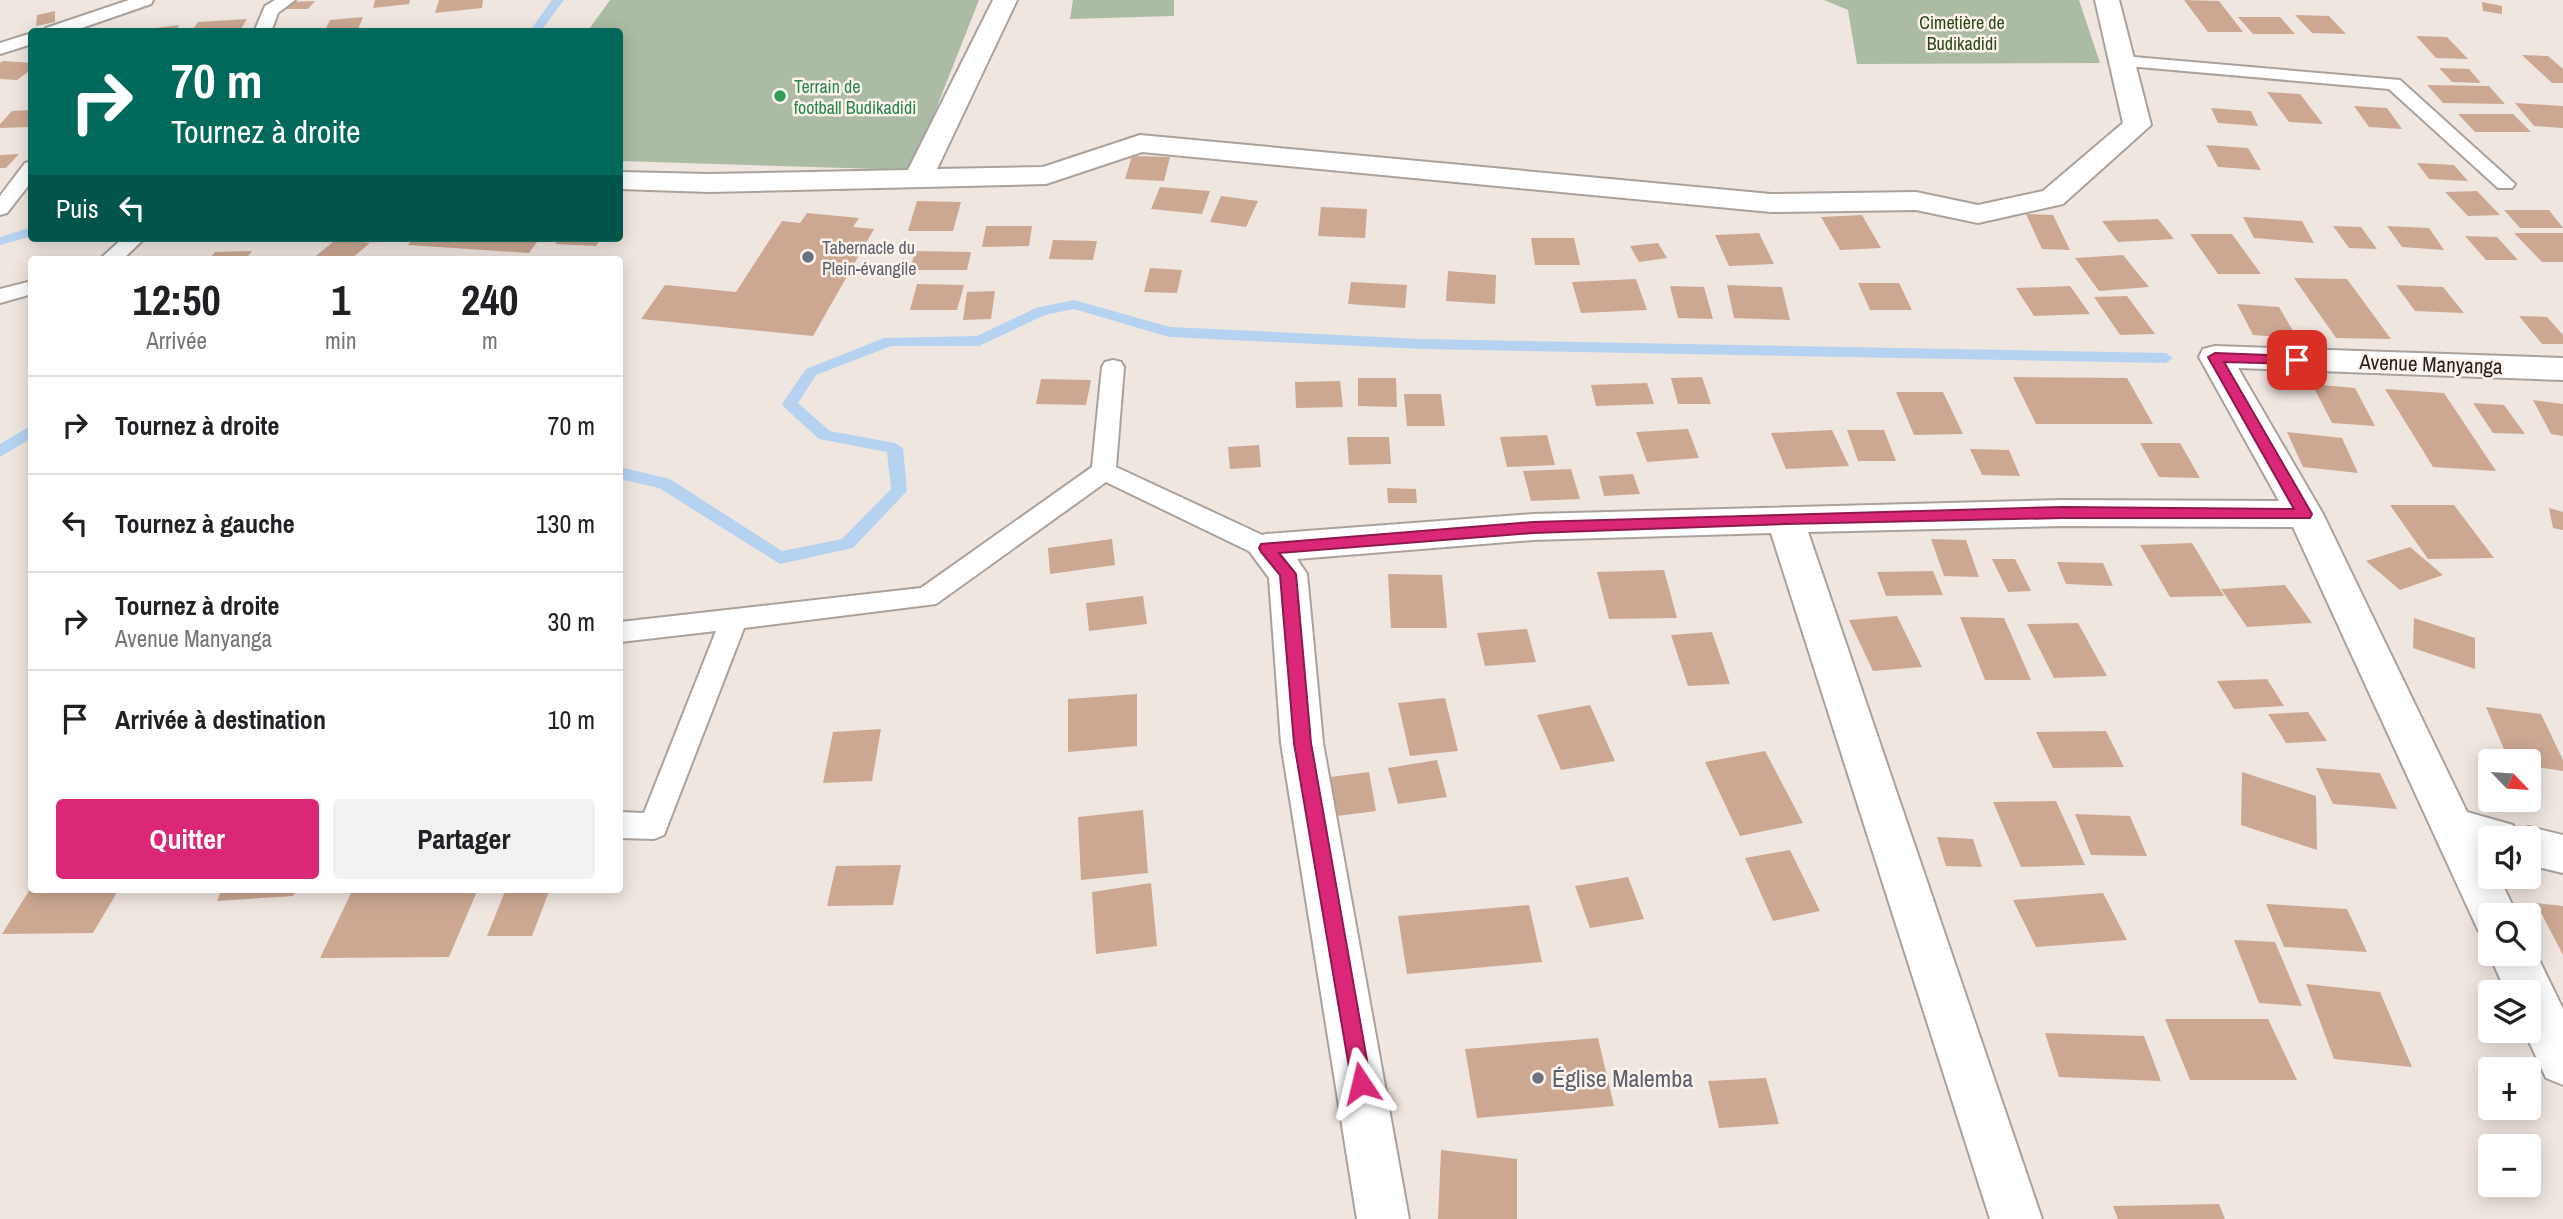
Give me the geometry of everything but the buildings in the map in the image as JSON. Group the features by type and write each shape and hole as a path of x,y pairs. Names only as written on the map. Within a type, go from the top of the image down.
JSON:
{"street":[{"path":"918,178 1005,0"},
{"path":"623,181 709,183 1046,174 1140,143 1771,203 1916,201 1978,214 2053,198 2137,125 2107,0"},
{"name":"Avenue Manyanga","path":"2305,514 2215,357 2563,369"},
{"path":"1266,548 1533,527 2062,513 2305,514 2488,903"},
{"path":"1785,519 2016,1219"},
{"path":"1266,548 1288,574 1302,743 1382,1219"},
{"path":"2453,828 2478,834"},
{"path":"2541,849 2563,854"},
{"path":"2518,966 2563,1061"}],"lane":[{"path":"64,28 145,0"},
{"path":"264,28 271,10 287,0"},
{"path":"0,49 28,39"},
{"path":"2122,61 2394,84 2505,184"},
{"path":"0,209 28,172"},
{"path":"114,256 130,242"},
{"path":"0,296 28,288"},
{"path":"623,632 927,597 1104,471 1114,367"},
{"path":"1104,471 1266,548"},
{"path":"623,825 654,826 734,619"}],"green space":[{"name":"Terrain de football Budikadidi","path":"610,0 979,0 912,170 623,161 623,28 590,28"},
{"path":"1073,0 1174,0 1174,16 1070,19"},
{"name":"Cimetière de Budikadidi","path":"1824,0 2079,0 2100,63 1857,64 1848,10"}],"waterway":[{"path":"537,28 558,0"},
{"path":"0,241 28,232"},
{"path":"623,474 664,483 780,558 847,544 899,491 895,448 825,435 790,404 811,372 889,341 979,341 1041,311 1074,304 1169,332 1422,344 2166,358"},
{"path":"0,452 28,433"}],"place":[{"name":"Terrain de football Budikadidi","path":"780,96"},
{"name":"Tabernacle du Plein-évangile","path":"808,257"},
{"name":"Église Malemba","path":"1538,1078"}],"route":[{"path":"1361,1083 1302,743 1288,574 1266,548 1533,527 2062,513 2305,514 2215,357 2297,360"}]}
